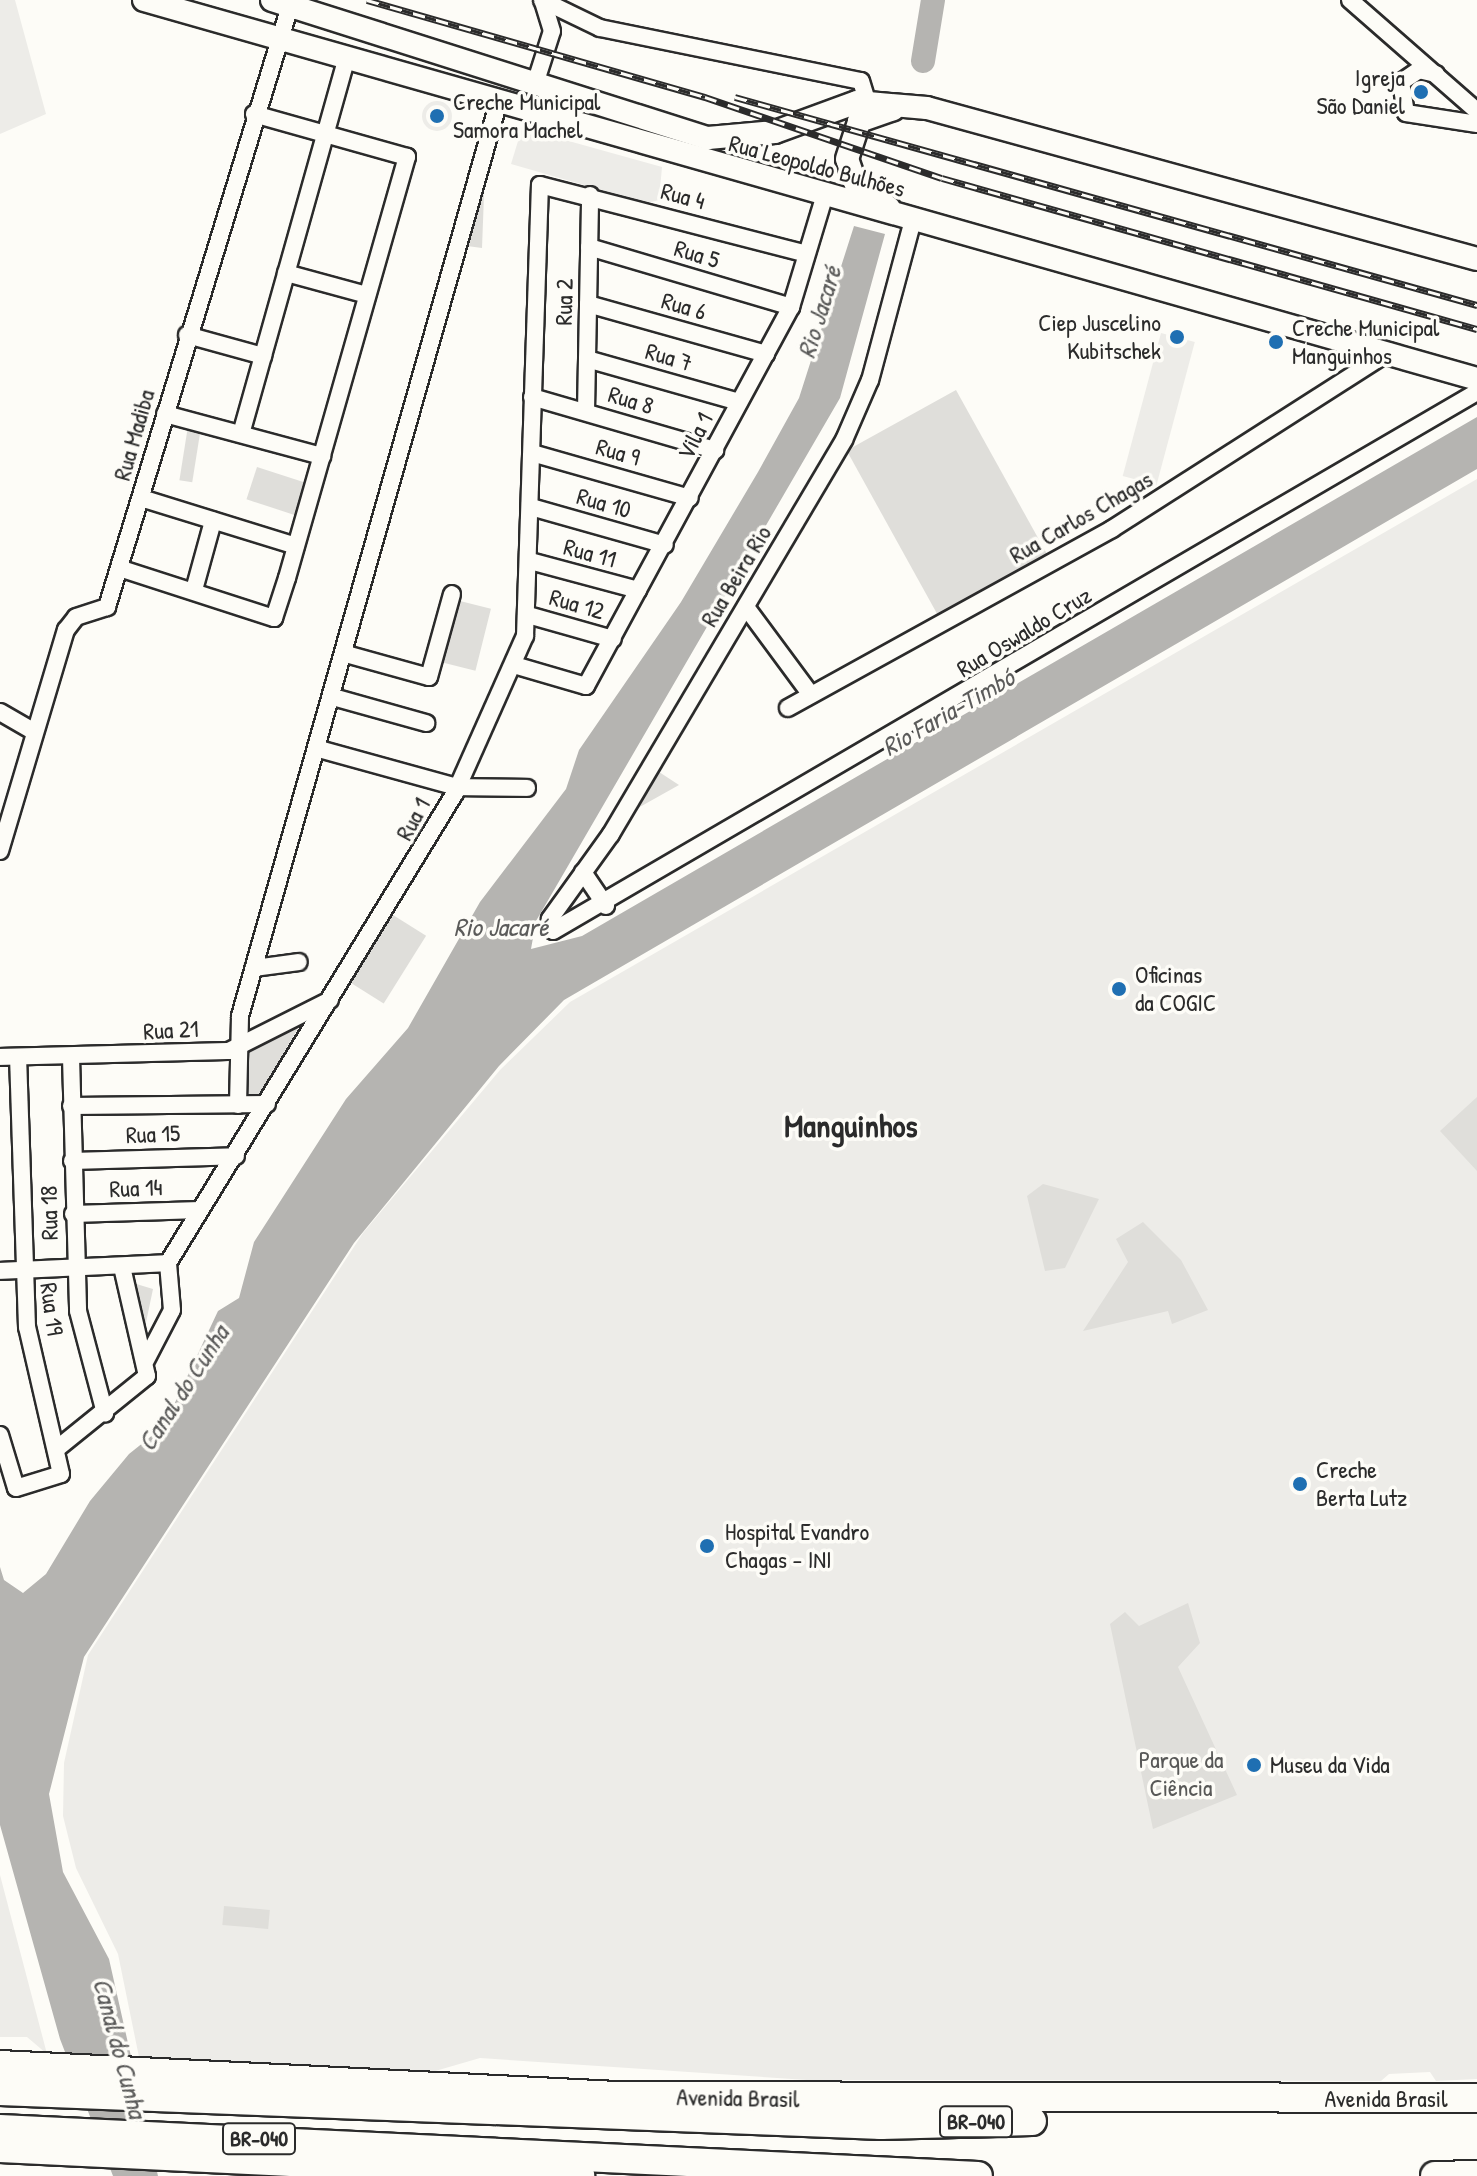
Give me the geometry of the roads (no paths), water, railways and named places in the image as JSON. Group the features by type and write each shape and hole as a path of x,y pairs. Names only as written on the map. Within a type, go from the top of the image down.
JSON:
{"highway":[{"name":"Avenida Brasil","path":"16,2074 200,2088 881,2125 1477,2113"},
{"name":"Avenida Brasil","path":"200,2088 616,2096 1477,2098"},
{"name":"BR-040","path":"11,2139 978,2176"},
{"path":"196,2148 228,2168 580,2176"},
{"path":"1435,2176 1477,2175"}],"main road":[{"name":"Rua Leopoldo Bulhões","path":"144,0 824,198 906,218 1477,379"},
{"name":"Rua Leopoldo Bulhões","path":"281,3 723,140 775,132 867,101 902,106 1151,166 1477,259"},
{"path":"902,106 859,121 847,159 855,182 906,218"}],"street":[{"path":"536,81 552,31 543,0"},
{"path":"543,0 600,28 861,81 867,101"},
{"path":"1350,0 1477,111"},
{"name":"Rua Madiba","path":"0,851 66,630 76,617 104,611 119,568 279,38 281,3"},
{"path":"241,434 347,58"},
{"path":"1438,75 1419,70 1401,82 1401,107 1419,120 1477,124"},
{"path":"238,1105 236,1047 254,968 346,654 499,101"},
{"path":"119,568 274,618 296,546 407,157 254,114"},
{"name":"Rua 4","path":"548,184 806,254"},
{"name":"Rua 1","path":"168,1263 331,1000 457,787 514,665 528,615 538,194 548,184"},
{"name":"Rua 2","path":"586,411 590,195"},
{"name":"Vila 1","path":"514,665 586,686 665,545 791,307 824,198"},
{"name":"Rua Beira Rio","path":"553,931 550,919 583,872 746,607 856,415 906,218"},
{"name":"Rua 5","path":"589,247 791,307"},
{"path":"286,273 367,295"},
{"name":"Rua 6","path":"588,304 766,354"},
{"path":"187,335 263,356"},
{"name":"Rua Carlos Chagas","path":"788,708 1112,529 1389,352"},
{"name":"Rua 7","path":"587,359 739,402"},
{"name":"Rua Oswaldo Cruz","path":"553,931 606,906 1477,392"},
{"name":"Rua 8","path":"532,397 715,450"},
{"path":"165,414 322,456"},
{"name":"Rua 9","path":"532,453 690,498"},
{"path":"141,498 296,546"},
{"name":"Rua 10","path":"531,507 665,545"},
{"path":"194,590 213,521"},
{"name":"Rua 11","path":"530,561 638,590"},
{"path":"346,654 429,677 452,594"},
{"path":"746,607 811,695"},
{"name":"Rua 12","path":"528,615 613,639"},
{"path":"333,697 426,723"},
{"path":"0,712 34,732"},
{"path":"319,749 457,787 527,788"},
{"path":"583,872 606,906"},
{"path":"254,968 299,962"},
{"name":"Rua 21","path":"0,1057 71,1057 236,1047 331,1000"},
{"name":"Rua 19","path":"0,1435 16,1488 56,1480 63,1469 59,1447 27,1327 22,1271 18,1057"},
{"name":"Rua 18","path":"71,1057 78,1311 105,1413"},
{"path":"71,1106 267,1104"},
{"name":"Rua 15","path":"72,1161 236,1156"},
{"name":"Rua 14","path":"73,1214 200,1210"},
{"path":"0,1271 168,1263 172,1310 146,1360"},
{"path":"59,1447 145,1379 146,1360 122,1267"}],"water":[{"name":"Canal do Cunha","path":"854,226 885,234 840,398 536,921 531,949 582,936 1477,417 1477,469 564,1000 499,1066 354,1243 84,1657 49,1794 63,1872 109,1959 158,2176 113,2176 60,2039 0,1825 0,1567 4,1580 23,1593 46,1574 90,1501 129,1454 164,1426 218,1311 239,1298 254,1242 346,1099 408,1028 480,902 566,789 579,750 681,602 758,472 799,398"}],"waterway":[{"name":"Rio Jacaré","path":"923,61 933,0"}],"railway":[{"path":"367,0 705,97 942,178 1477,329"},
{"path":"735,97 1477,305"}],"place":[{"name":"Igreja São Daniel","path":"1421,92"},
{"name":"Creche Municipal Samora Machel","path":"437,116"},
{"name":"Ciep Juscelino Kubitschek","path":"1177,337"},
{"name":"Creche Municipal Manguinhos","path":"1276,342"},
{"name":"Oficinas da COGIC","path":"1119,989"},
{"name":"Creche Berta Lutz","path":"1300,1484"},
{"name":"Hospital Evandro Chagas - INI","path":"707,1546"},
{"name":"Museu da Vida","path":"1254,1765"}],"district":[{"name":"Manguinhos","path":"851,1126"}],"water label":[{"name":"Rio Faria-Timbó","path":"948,712"}],"park label":[{"name":"Parque da Ciência","path":"1181,1774"}]}
